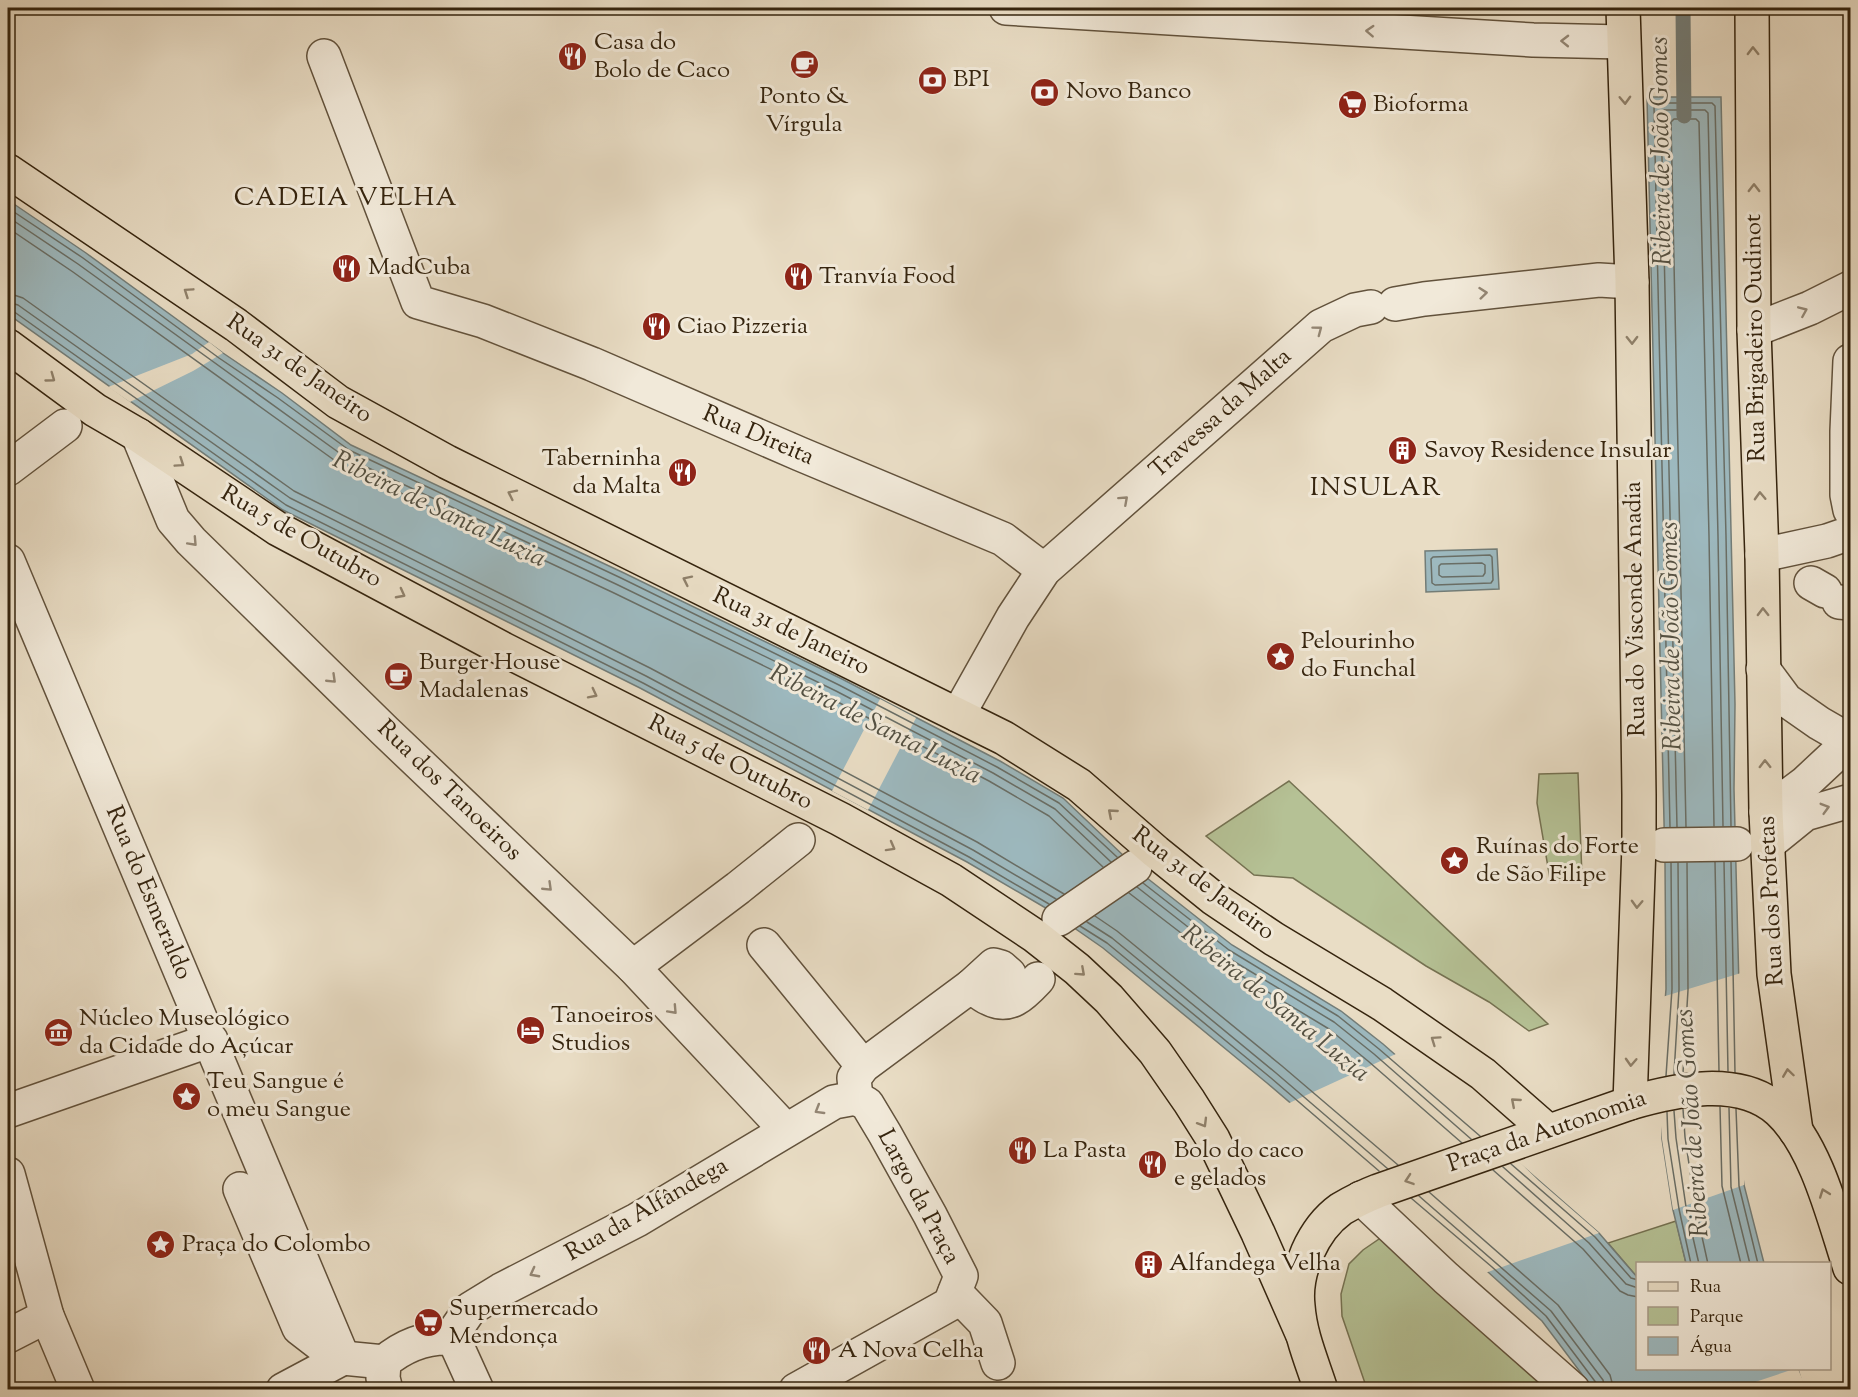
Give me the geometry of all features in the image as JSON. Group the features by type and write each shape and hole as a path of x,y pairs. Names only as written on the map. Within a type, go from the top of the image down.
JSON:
{"main road":[{"name":"Rua do Visconde Anadia","path":"1623,8 1632,282 1639,846 1645,1099"},
{"name":"Rua Brigadeiro Oudinot","path":"1752,8 1754,330 1762,555 1763,669"},
{"name":"Rua 31 de Janeiro","path":"8,171 236,325 338,402 447,462 1004,738 1079,785 1156,852 1214,898 1274,939 1382,1004 1483,1074 1548,1131"},
{"name":"Rua 5 de Outubro","path":"8,346 94,410 138,435 278,529 503,649 840,819 951,880 1035,936 1077,969 1109,999 1155,1052 1190,1101 1213,1139 1302,1333"},
{"name":"Rua dos Profetas","path":"1763,669 1757,833 1796,1131"},
{"name":"Praça da Autonomia","path":"1321,1389 1302,1333 1297,1304 1300,1277 1313,1239 1340,1210 1369,1194 1645,1099 1702,1089 1724,1089 1750,1095 1778,1110 1796,1131 1810,1154 1851,1268"}],"street":[{"path":"1006,8 1209,14 1533,40 1623,42"},
{"name":"Rua Direita","path":"324,56 418,302 483,321 592,364 1003,539 1044,570"},
{"name":"Travessa da Malta","path":"1044,570 1321,326 1355,310 1436,298 1599,280 1632,282"},
{"path":"1754,330 1810,308 1851,288"},
{"path":"1851,361 1847,431 1847,495 1851,510"},
{"path":"8,470 65,426"},
{"name":"Rua dos Tanoeiros","path":"138,435 173,520 191,541 633,967 786,1130"},
{"path":"1762,555 1827,541 1851,533"},
{"name":"Rua do Esmeraldo","path":"8,561 343,1358"},
{"path":"958,715 1013,617 1044,570"},
{"path":"1757,833 1805,783 1851,741 1819,723 1786,700 1763,669"},
{"path":"1664,845 1757,833 1805,814 1851,801"},
{"path":"633,967 798,840"},
{"path":"1059,919 1135,867"},
{"path":"764,945 863,1066"},
{"path":"856,1098 854,1078 863,1066 971,986 988,999 1004,1003 1023,995 1023,981"},
{"path":"8,1111 211,1040"},
{"name":"Rua da Alfândega","path":"450,1338 470,1309 493,1295 637,1220 834,1102 856,1098"},
{"name":"Largo da Praça","path":"856,1098 867,1104 873,1114 930,1215 961,1276 953,1298"},
{"path":"8,1174 47,1316 78,1389"},
{"path":"240,1189 299,1328 343,1358 385,1376 395,1353 415,1343 436,1338 450,1338 457,1347 477,1389"},
{"path":"1369,1194 1446,1278 1573,1389"},
{"path":"796,1389 953,1298 985,1323 999,1363"},
{"path":"8,1336 47,1316"},
{"path":"284,1389 343,1358"}],"green space":[{"path":"1578,773 1582,876 1550,879 1537,803 1539,774"},
{"path":"1289,781 1548,1024 1529,1031 1489,1002 1426,966 1293,878 1254,875 1206,836"},
{"path":"1676,1221 1686,1262 1636,1262 1636,1276 1608,1243"},
{"path":"1385,1235 1551,1389 1367,1389 1342,1316 1341,1294 1349,1264 1363,1250"}],"water":[{"path":"1647,97 1721,97 1744,1185 1764,1262 1686,1262 1673,1210 1662,1139 1661,1053 1666,989"},
{"name":"Ribeira de Santa Luzia","path":"8,200 282,393 351,445 624,573 842,679 1000,761 1063,798 1147,878 1232,945 1341,1011 1383,1044 1599,1233 1636,1276 1636,1370 1798,1370 1804,1389 1593,1389 1542,1321 1488,1272 1267,1083 1103,948 1044,907 967,862 640,688 283,510 8,314"},
{"path":"1497,549 1499,589 1426,592 1425,551"}],"pier":[{"path":"209,342 223,353 193,371 130,402 108,387 192,354"},
{"path":"880,699 916,718 868,810 832,791"},
{"path":"1741,973 1747,1169 1744,1185 1673,1210 1662,1139 1657,1074 1662,997"},
{"path":"1398,1053 1599,1233 1485,1273 1287,1104"},
{"path":"1791,1370 1798,1370 1807,1390 1734,1389"}],"waterway":[{"name":"Ribeira de João Gomes","path":"1683,8 1684,116"}],"place":[{"name":"Casa do Bolo de Caco","path":"573,57"},
{"name":"Ponto & Vírgula","path":"804,64"},
{"name":"BPI","path":"932,80"},
{"name":"Novo Banco","path":"1045,92"},
{"name":"Bioforma","path":"1352,105"},
{"name":"MadCuba","path":"347,268"},
{"name":"Tranvía Food","path":"798,277"},
{"name":"Ciao Pizzeria","path":"656,327"},
{"name":"Savoy Residence Insular","path":"1403,451"},
{"name":"Taberninha da Malta","path":"682,473"},
{"name":"Pelourinho do Funchal","path":"1280,656"},
{"name":"Burger House Madalenas","path":"398,677"},
{"name":"Ruínas do Forte de São Filipe","path":"1455,861"},
{"name":"Tanoeiros Studios","path":"530,1030"},
{"name":"Núcleo Museológico da Cidade do Açúcar","path":"58,1033"},
{"name":"Teu Sangue é o meu Sangue","path":"186,1096"},
{"name":"La Pasta","path":"1022,1151"},
{"name":"Bolo do caco e gelados","path":"1153,1165"},
{"name":"Praça do Colombo","path":"161,1245"},
{"name":"Alfandega Velha","path":"1148,1264"},
{"name":"Supermercado Mendonça","path":"428,1323"},
{"name":"A Nova Celha","path":"817,1351"}],"district":[{"name":"CADEIA VELHA","path":"346,198"},
{"name":"INSULAR","path":"1376,488"}]}
